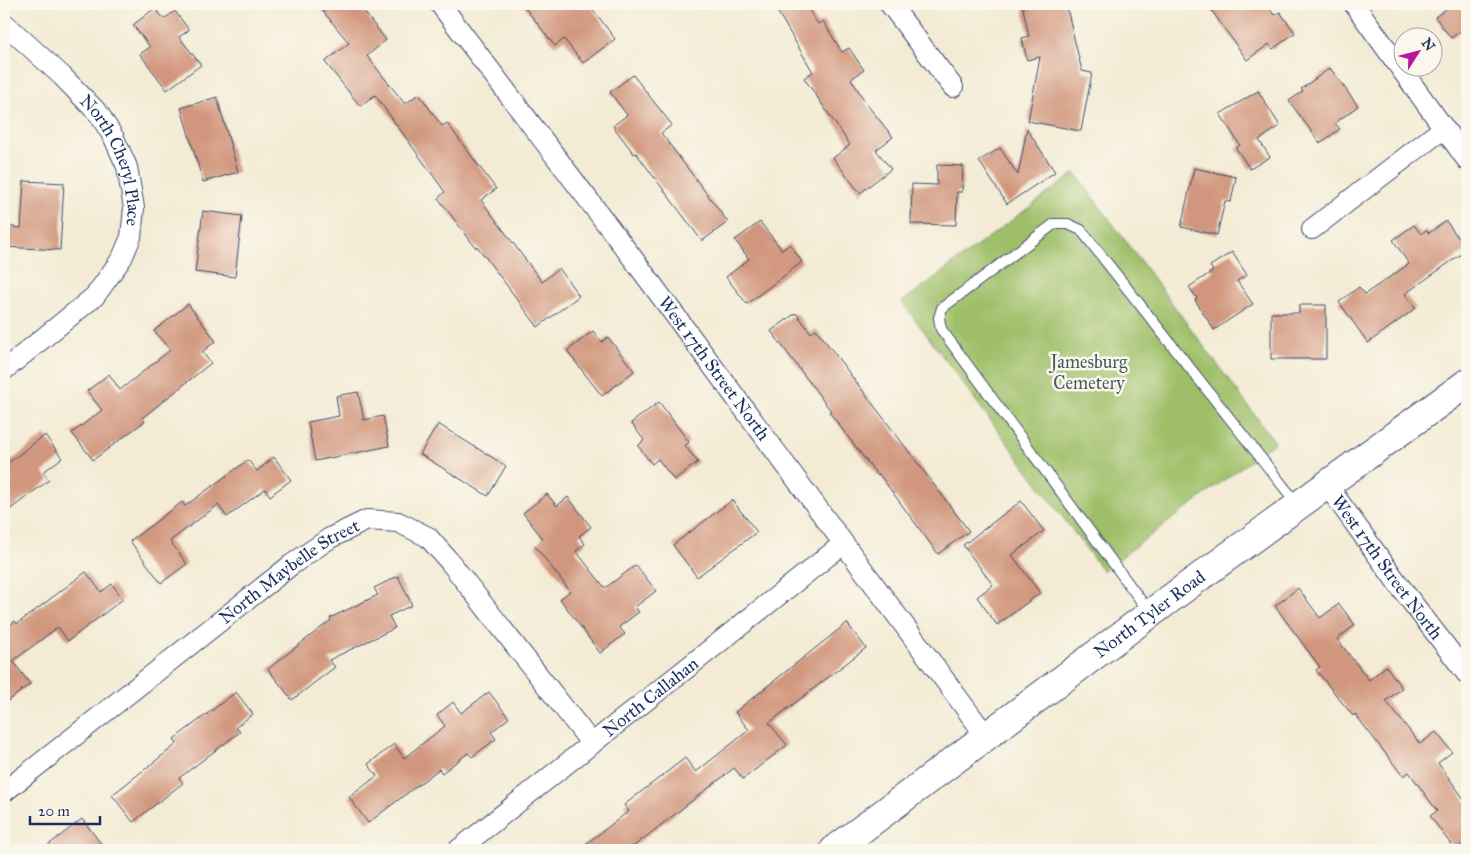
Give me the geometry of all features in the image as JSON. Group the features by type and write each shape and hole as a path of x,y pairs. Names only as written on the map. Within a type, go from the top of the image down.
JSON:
{"main road":[{"name":"North Tyler Road","path":"834,850 1151,614 1467,383"}],"street":[{"name":"West 17th Street North","path":"440,4 625,249 986,736"},
{"path":"890,4 953,87"},
{"path":"1354,4 1467,160"},
{"name":"North Cheryl Place","path":"4,23 62,76 99,114 114,138 127,168 134,208 131,237 122,258 95,296 4,370"},
{"path":"1312,229 1444,128"},
{"name":"West 17th Street North","path":"1327,485 1404,592 1467,674"},
{"name":"North Maybelle Street","path":"4,792 291,565 330,538 367,520 398,522 428,538 450,562 592,744"},
{"name":"North Callahan","path":"458,850 843,544"}],"lane":[{"path":"1151,614 941,330 939,318 942,308 1054,224 1068,224 1081,230 1298,506"}],"green space":[{"name":"Jamesburg Cemetery","path":"1075,173 1275,442 1103,571 902,302"}],"building":[{"path":"317,4 358,4 386,40 367,56 405,104 419,94 442,126 447,123 496,189 481,200 542,282 559,268 579,296 538,327 438,198 445,192 375,95 360,106 325,62 349,43"},
{"path":"522,4 589,4 615,39 583,63 564,39 555,46"},
{"path":"773,4 805,4 818,24 823,21 842,52 849,48 864,70 851,79 868,106 893,137 876,150 891,169 860,193 833,158 850,145 804,78 813,72"},
{"path":"1022,4 1066,4 1082,71 1092,73 1081,131 1028,121 1040,57 1027,60 1022,38 1029,36"},
{"path":"1207,4 1266,4 1274,15 1280,12 1295,33 1273,49 1269,44 1247,60"},
{"path":"1453,4 1467,4 1467,27 1451,38 1435,17"},
{"path":"155,8 164,19 175,11 189,30 179,37 201,65 167,90 140,54 150,47 133,25"},
{"path":"1330,68 1358,106 1335,123 1340,129 1320,143 1289,101 1303,91 1301,89"},
{"path":"633,75 672,125 661,133 728,222 702,241 636,153 634,154 613,126 627,115 610,92"},
{"path":"1258,91 1280,126 1259,140 1270,157 1250,169 1236,148 1240,145 1220,114"},
{"path":"217,97 238,172 203,182 181,108"},
{"path":"1027,129 1055,172 1007,204 979,161 1000,148 1018,175"},
{"path":"937,165 963,166 962,192 957,192 956,225 911,224 912,184 937,185"},
{"path":"1194,168 1236,177 1231,202 1225,201 1217,235 1181,227"},
{"path":"24,181 64,183 60,250 4,247 4,226 21,228"},
{"path":"203,211 242,216 235,277 195,272"},
{"path":"1446,221 1467,250 1405,294 1416,308 1368,343 1339,302 1359,287 1365,294 1409,264 1393,240 1414,225 1421,234 1426,230 1429,233"},
{"path":"760,222 782,250 790,244 802,262 747,304 726,277 749,259 735,240"},
{"path":"1232,252 1247,275 1237,281 1253,304 1214,330 1189,287 1213,271 1210,266"},
{"path":"188,304 216,341 202,352 211,363 142,418 145,421 93,460 72,433 102,410 87,391 109,374 120,390 170,350 154,331"},
{"path":"1299,305 1326,305 1326,359 1271,359 1271,313 1299,313"},
{"path":"796,313 811,333 816,329 969,531 938,554 879,474 878,476 829,412 831,411 771,331"},
{"path":"593,331 602,342 608,337 634,371 602,396 567,351"},
{"path":"358,392 364,420 383,416 389,446 315,461 308,422 339,416 336,396"},
{"path":"659,402 689,442 685,446 698,462 674,480 658,459 652,464 638,446 644,440 631,423"},
{"path":"438,424 506,466 488,496 420,454"},
{"path":"45,435 62,458 43,472 49,480 4,514 4,466"},
{"path":"274,457 291,480 270,496 265,489 227,517 218,505 170,541 187,564 161,583 130,541 182,502 185,506 248,460 257,471"},
{"path":"547,494 557,506 568,497 591,527 579,536 585,544 576,551 605,588 636,565 656,591 635,607 639,612 619,627 625,634 600,653 560,599 570,591 535,546 543,539 523,513"},
{"path":"732,500 757,532 697,577 673,545"},
{"path":"1021,501 1044,531 1012,555 1040,593 997,625 977,597 993,585 963,545"},
{"path":"86,572 101,592 112,584 123,599 68,641 58,627 13,661 30,684 4,704 4,630 15,621 17,624"},
{"path":"398,576 412,605 389,616 395,628 329,660 335,667 292,700 268,669 331,620 330,618 378,595 374,588"},
{"path":"1298,588 1320,618 1339,604 1355,625 1337,639 1369,680 1386,666 1402,688 1386,701 1420,744 1436,732 1452,752 1438,763 1467,803 1467,841 1455,850 1430,816 1437,811 1409,772 1403,776 1355,714 1353,716 1316,670 1320,667 1275,606"},
{"path":"847,623 866,648 769,723 787,745 743,779 734,768 629,850 578,850 629,811 624,805 685,758 696,772 749,730 735,712"},
{"path":"236,692 253,714 236,727 240,732 179,778 183,783 133,822 112,795 177,744 174,739"},
{"path":"489,692 509,718 491,732 496,739 472,757 468,753 442,773 439,769 368,823 349,797 377,776 368,764 394,744 404,758 445,726 437,715 453,702 461,713"},
{"path":"82,819 106,850 42,850"}]}
